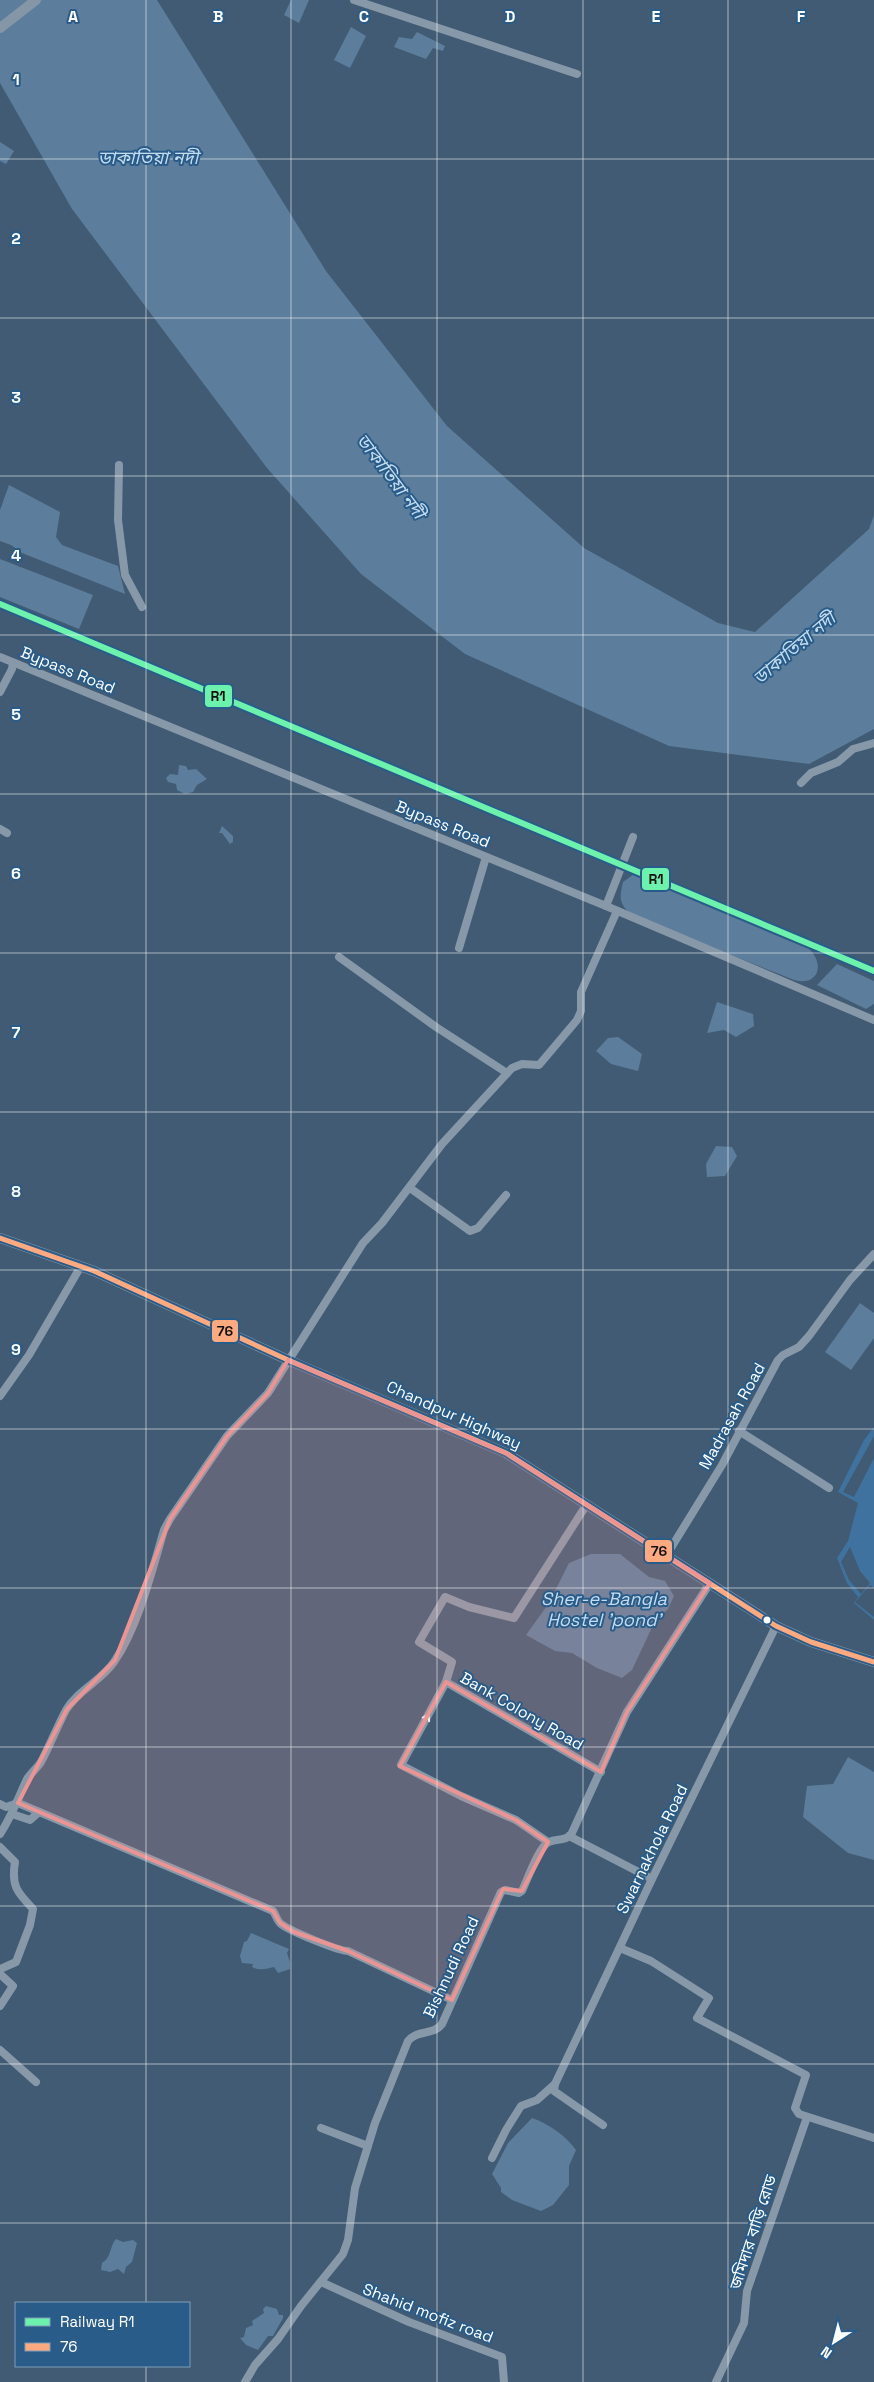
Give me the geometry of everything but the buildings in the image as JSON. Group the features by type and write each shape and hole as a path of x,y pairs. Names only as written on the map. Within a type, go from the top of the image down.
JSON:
{"main road":[{"path":"0,28 36,0"},
{"name":"Chandpur Highway","path":"0,1238 81,1266 288,1360 506,1452 776,1626 811,1642 871,1659"}],"street":[{"path":"354,0 577,74"},
{"path":"119,466 118,520 125,576 142,607"},
{"name":"Bypass Road","path":"0,657 606,906 874,1020"},
{"path":"0,692 12,669 13,663"},
{"path":"801,783 811,773 838,762 853,749 874,743"},
{"path":"606,906 633,837"},
{"path":"459,948 486,857"},
{"path":"0,1834 18,1803 28,1777 42,1760 67,1709 77,1696 103,1676 115,1660 127,1637 164,1530 170,1519 228,1436 268,1393 363,1243 410,1188 442,1144 507,1073 516,1065 538,1065 577,1020 580,1011 581,992 617,911"},
{"path":"339,957 436,1027 507,1073"},
{"path":"410,1188 470,1230 478,1228 506,1195"},
{"name":"Madrasah Road","path":"666,1556 722,1465 778,1360 783,1355 799,1347 809,1336 850,1280 874,1254"},
{"path":"0,1396 29,1355 81,1266"},
{"path":"739,1431 829,1488"},
{"name":"Bank Colony Road","path":"548,1842 516,1820 403,1768 401,1765 446,1682 452,1662 419,1642 445,1597 469,1606 514,1618 586,1504"},
{"path":"536,1834 548,1842 560,1841 569,1836 601,1772 627,1712 710,1583"},
{"name":"Swarnakhola Road","path":"555,2084 652,1879 776,1626"},
{"name":"Bank Colony Road","path":"446,1682 601,1772"},
{"path":"0,1804 6,1807 18,1803 273,1911 280,1923 294,1932 329,1944 340,1951 348,1951 452,2000"},
{"path":"12,1814 30,1820 38,1812"},
{"path":"569,1836 652,1879"},
{"name":"Bishnudi Road","path":"245,2382 255,2365 278,2339 301,2306 343,2254 348,2240 355,2188 368,2146 408,2041 416,2034 438,2029 501,1892 505,1890 519,1893 522,1891 542,1847 548,1842"},
{"path":"0,1847 15,1862 14,1886 33,1909 30,1925 16,1962 0,1968"},
{"path":"620,1948 650,1961 709,1998 698,2018 806,2075 795,2108 799,2114 874,2138"},
{"path":"0,1974 13,1986 0,2006"},
{"path":"0,2050 36,2082"},
{"path":"555,2084 554,2091 603,2125"},
{"path":"492,2158 521,2106 536,2100 555,2084"},
{"name":"জমিদার বাড়ি রোড","path":"716,2382 744,2323 747,2291 807,2117"},
{"path":"321,2128 368,2146"},
{"name":"Shahid mofiz road","path":"321,2282 409,2322 502,2357 504,2382"}],"highlighted area":[{"path":"288,1360 506,1453 710,1583 627,1712 601,1772 446,1682 400,1766 516,1820 548,1842 522,1891 503,1889 452,2000 348,1951 294,1932 280,1923 273,1911 18,1803 67,1709 115,1660 170,1519 227,1436 268,1393"}],"shaded area":[{"path":"874,1427 874,1436 843,1492 854,1497 874,1458 874,1588 870,1585 855,1602 874,1617 874,1620 854,1603 858,1597 847,1583 837,1558 848,1541 858,1503 838,1492 864,1440","holes":["850,1547 860,1571 870,1583 861,1594 849,1580 841,1562"]}],"water":[{"name":"ডাকাতিয়া নদী","path":"0,0 157,0 326,271 447,426 584,548 718,623 755,632 869,529 874,515 874,729 809,764 669,746 465,654 361,574 267,468 72,209 0,83"},
{"path":"291,0 309,0 299,23 284,15"},
{"path":"351,27 366,36 350,68 334,60"},
{"path":"417,32 445,46 443,51 433,48 426,59 394,47 399,37 412,39"},
{"path":"0,142 14,151 6,164 0,161"},
{"path":"9,485 60,512 56,537 62,545 118,566 125,594 22,553 11,545 0,541 0,510"},
{"path":"0,559 93,595 79,629 0,597"},
{"path":"179,765 186,766 188,770 196,769 207,779 197,785 193,792 185,794 177,790 176,784 168,782 166,778 170,774 178,775"},
{"path":"222,826 233,836 233,842 230,844 222,833 219,833"},
{"path":"634,874 807,947 813,953 816,960 817,972 809,980 794,980 633,916 621,901 621,893 623,882"},
{"path":"837,964 874,981 874,1004 866,1009 817,985"},
{"path":"717,1002 753,1014 754,1026 736,1037 724,1030 707,1033"},
{"path":"618,1037 642,1054 638,1071 611,1064 596,1051 608,1038"},
{"path":"716,1146 732,1147 737,1156 725,1176 707,1177 706,1164"},
{"path":"860,1303 874,1313 874,1338 851,1370 825,1352"},
{"name":"Sher-e-Bangla Hostel 'pond'","path":"591,1554 620,1554 649,1577 665,1581 674,1596 668,1609 655,1621 632,1670 622,1678 597,1668 572,1653 555,1651 526,1635 549,1603 569,1563"},
{"path":"848,1757 874,1772 874,1860 848,1853 803,1817 807,1786 833,1784"},
{"path":"251,1933 289,1949 287,1953 290,1969 278,1973 274,1967 257,1969 252,1967 253,1964 242,1963 240,1956 244,1942 247,1941"},
{"path":"532,2118 556,2131 576,2150 569,2166 569,2185 553,2205 541,2211 512,2200 501,2192 501,2188 492,2174 508,2143"},
{"path":"116,2239 123,2242 133,2240 137,2243 132,2262 126,2267 124,2274 118,2269 110,2272 101,2270 102,2263 109,2255"},
{"path":"266,2306 277,2309 279,2315 283,2315 283,2318 273,2336 268,2336 258,2350 246,2345 240,2338 244,2337 246,2328 253,2325 252,2321 264,2313 263,2309"}],"rail line":[{"name":"R1","path":"0,604 874,971"}],"transit line":[{"name":"76","path":"0,1238 94,1271 288,1360 506,1453 776,1626 811,1642 874,1662"}]}
